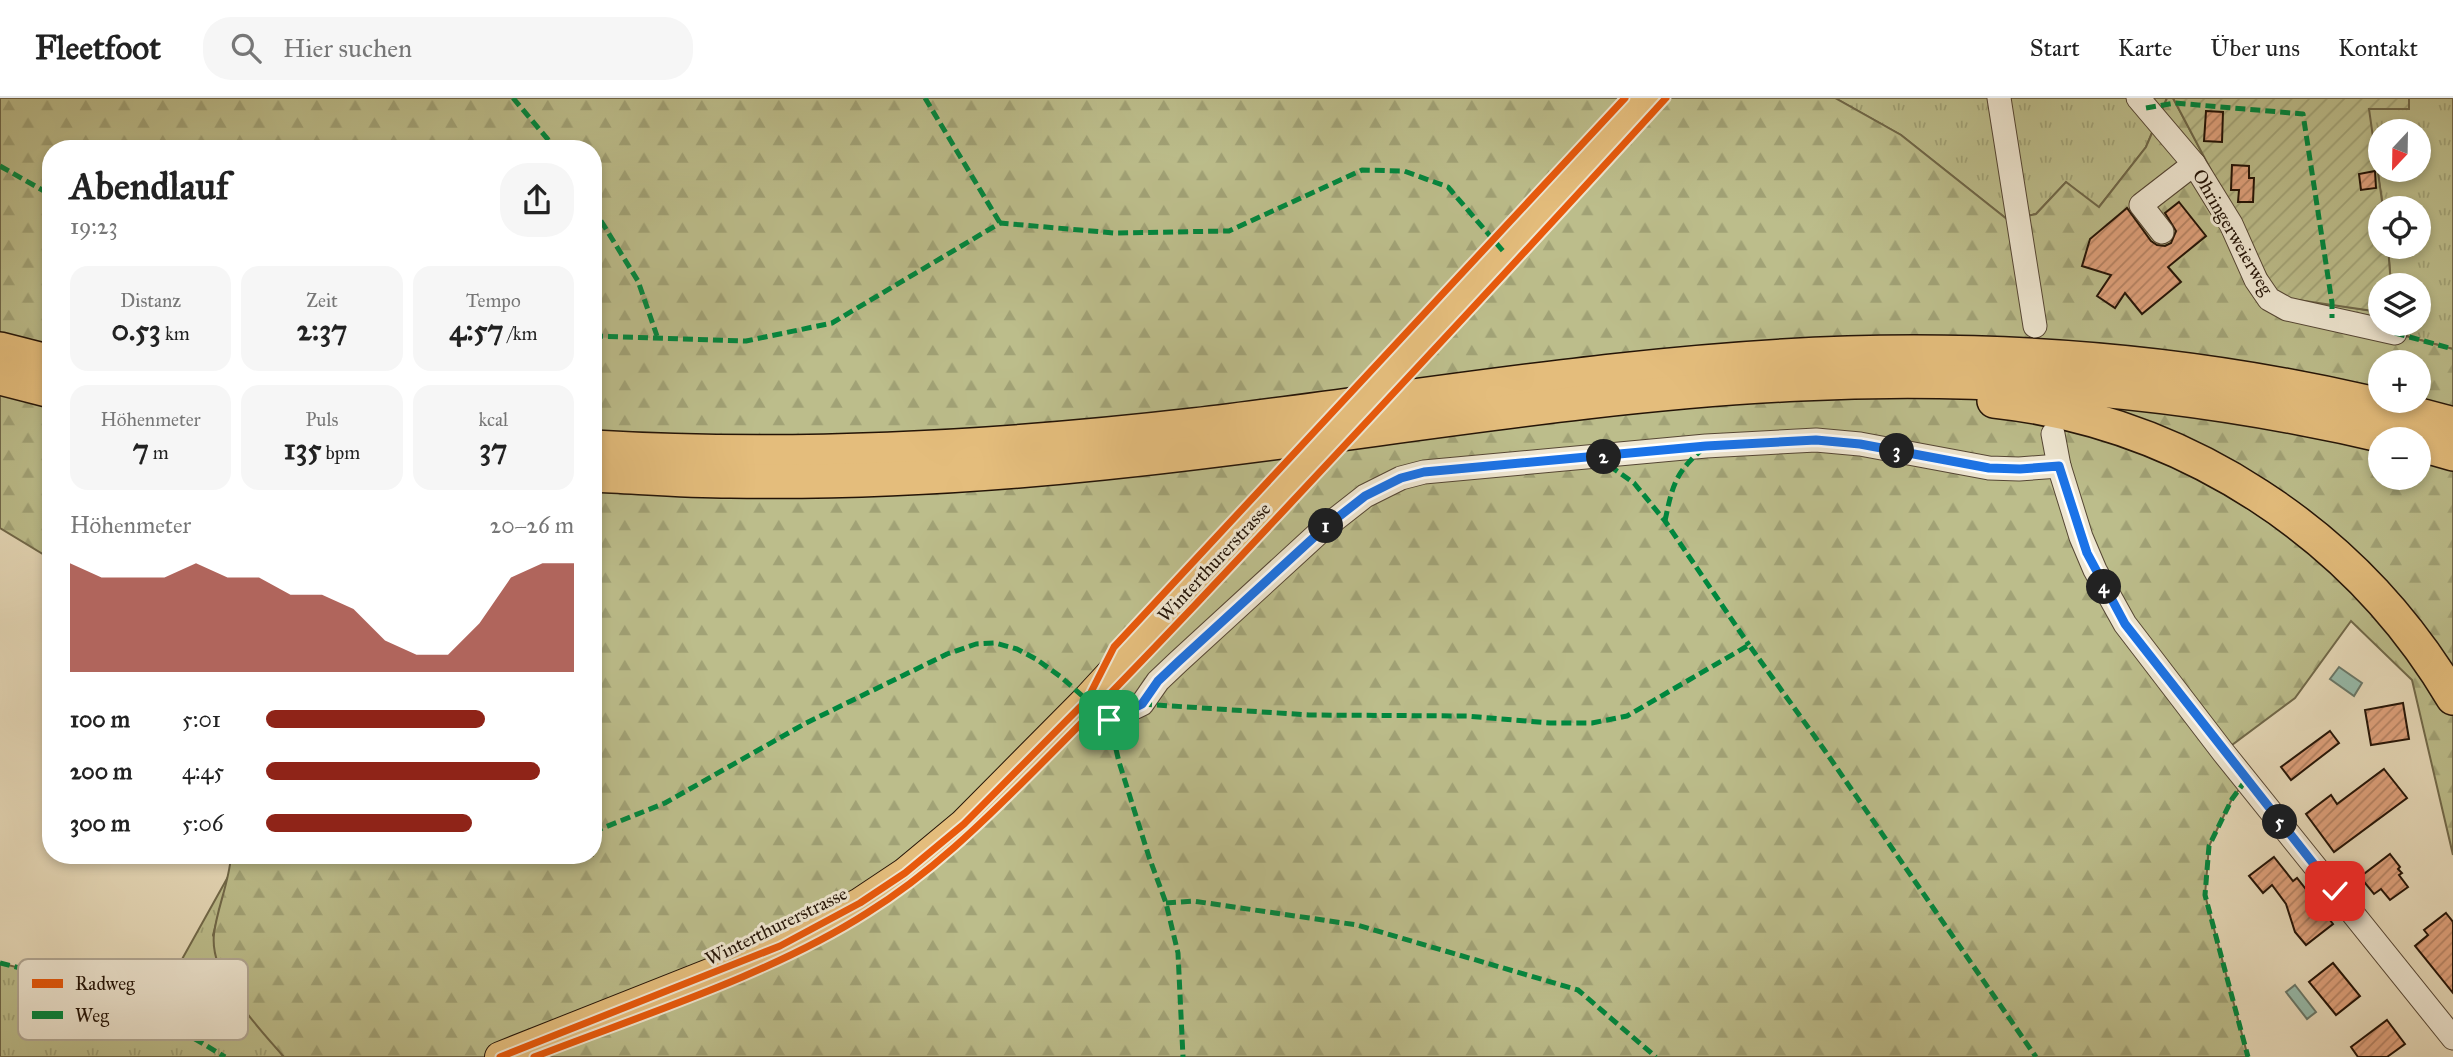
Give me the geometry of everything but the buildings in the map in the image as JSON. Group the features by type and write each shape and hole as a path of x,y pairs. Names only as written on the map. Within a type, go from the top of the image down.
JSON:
{"highway":[{"path":"0,349 42,360"},
{"path":"602,447 768,453 977,446 1195,425 1637,368 1796,356 1902,352 2035,356 2167,367 2325,393 2453,424"},
{"path":"0,378 42,389"},
{"path":"1863,381 2022,405 2085,419 2169,448 2234,480 2300,523 2364,580 2412,635 2453,698"},
{"path":"602,475 730,481 840,481 1004,472 1119,462 1640,396 1863,381 2008,383 2113,390 2266,411 2368,433"},
{"path":"2431,448 2453,454"}],"main road":[{"name":"Winterthurerstrasse","path":"500,1057 780,946 860,903 905,873 964,824 1087,700 1645,98"}],"street":[{"path":"1999,98 2035,326"},
{"name":"Ohringerweierweg","path":"2138,98 2194,163 2231,224 2256,280 2269,299 2287,309 2368,327"},
{"path":"2162,232 2141,205 2194,163"},
{"path":"2053,434 2059,466 2087,553 2125,624 2453,1038"},
{"path":"1087,700 1109,720 1142,704 1158,681 1323,529 1365,496 1401,478 1451,469 1706,446 1816,440 1860,444 1989,468 2059,466"}],"green space":[{"path":"0,98 1835,98 1901,135 2008,220 2036,214 2066,182 2099,207 2146,147 2167,98 2173,98 2278,296 2368,310 2368,336 2406,336 2453,349 2453,855 2412,680 2351,621 2295,698 2224,751 2246,780 2232,799 2209,846 2205,895 2248,1057 284,1057 248,1014 248,959 217,959 214,934 230,864 602,864 602,140 42,140 42,554 0,528"},
{"path":"1835,98 2167,98 2146,147 2098,208 2066,182 2036,214 2008,220 1901,135"},
{"path":"2173,98 2409,98 2409,109 2369,109 2368,182 2379,182 2381,196 2368,196 2368,259 2389,259 2390,273 2368,273 2368,310 2278,297"},
{"path":"2409,98 2453,98 2453,349 2406,336 2431,336 2431,273 2390,273 2389,259 2431,259 2431,196 2381,196 2379,182 2431,182 2431,119 2370,119 2368,109 2408,109"},
{"path":"229,875 213,935 226,959 182,959"},
{"path":"0,963 18,968 18,1040 248,1040 248,999 270,1040 284,1057 0,1057"}],"shaded area":[{"path":"2339,667 2362,683 2354,696 2330,679"},
{"path":"2295,985 2316,1012 2307,1019 2286,992"}],"marked path":[{"path":"513,98 548,140"},
{"path":"925,98 1000,223"},
{"path":"2146,108 2175,103 2303,114 2332,303 2332,318"},
{"path":"0,166 42,190"},
{"path":"602,336 746,341 832,323 1000,223 1114,233 1229,231 1362,170 1404,171 1448,187 1503,251"},
{"path":"602,223 638,281 657,336"},
{"path":"2406,336 2453,349"},
{"path":"1665,521 1677,479 1688,463 1706,446"},
{"path":"1597,457 1634,483 1665,521 1749,645"},
{"path":"602,828 665,803 806,723 947,654 976,644 995,643 1017,649 1061,677 1087,700"},
{"path":"1142,704 1309,715 1467,716 1550,723 1592,723 1627,716 1749,645 2036,1057"},
{"path":"1109,720 1119,762 1166,903 1178,953 1183,1057"},
{"path":"2246,780 2232,799 2209,846 2205,895 2248,1057"},
{"path":"1166,903 1193,901 1357,925 1578,990 1656,1057"},
{"path":"0,963 18,968"},
{"path":"197,1040 225,1057"}],"cycle path":[{"path":"500,1057 780,946 860,903 905,873 964,824 1087,700 1114,647 1625,98"},
{"path":"534,1057 705,992 789,956 867,913 934,865 1075,730 1156,646 1666,98"}],"route":[{"path":"1109,720 1142,704 1158,681 1323,529 1365,496 1401,478 1451,469 1706,446 1816,440 1860,444 1989,468 2010,470 2059,466 2087,553 2125,624 2335,891"}]}
